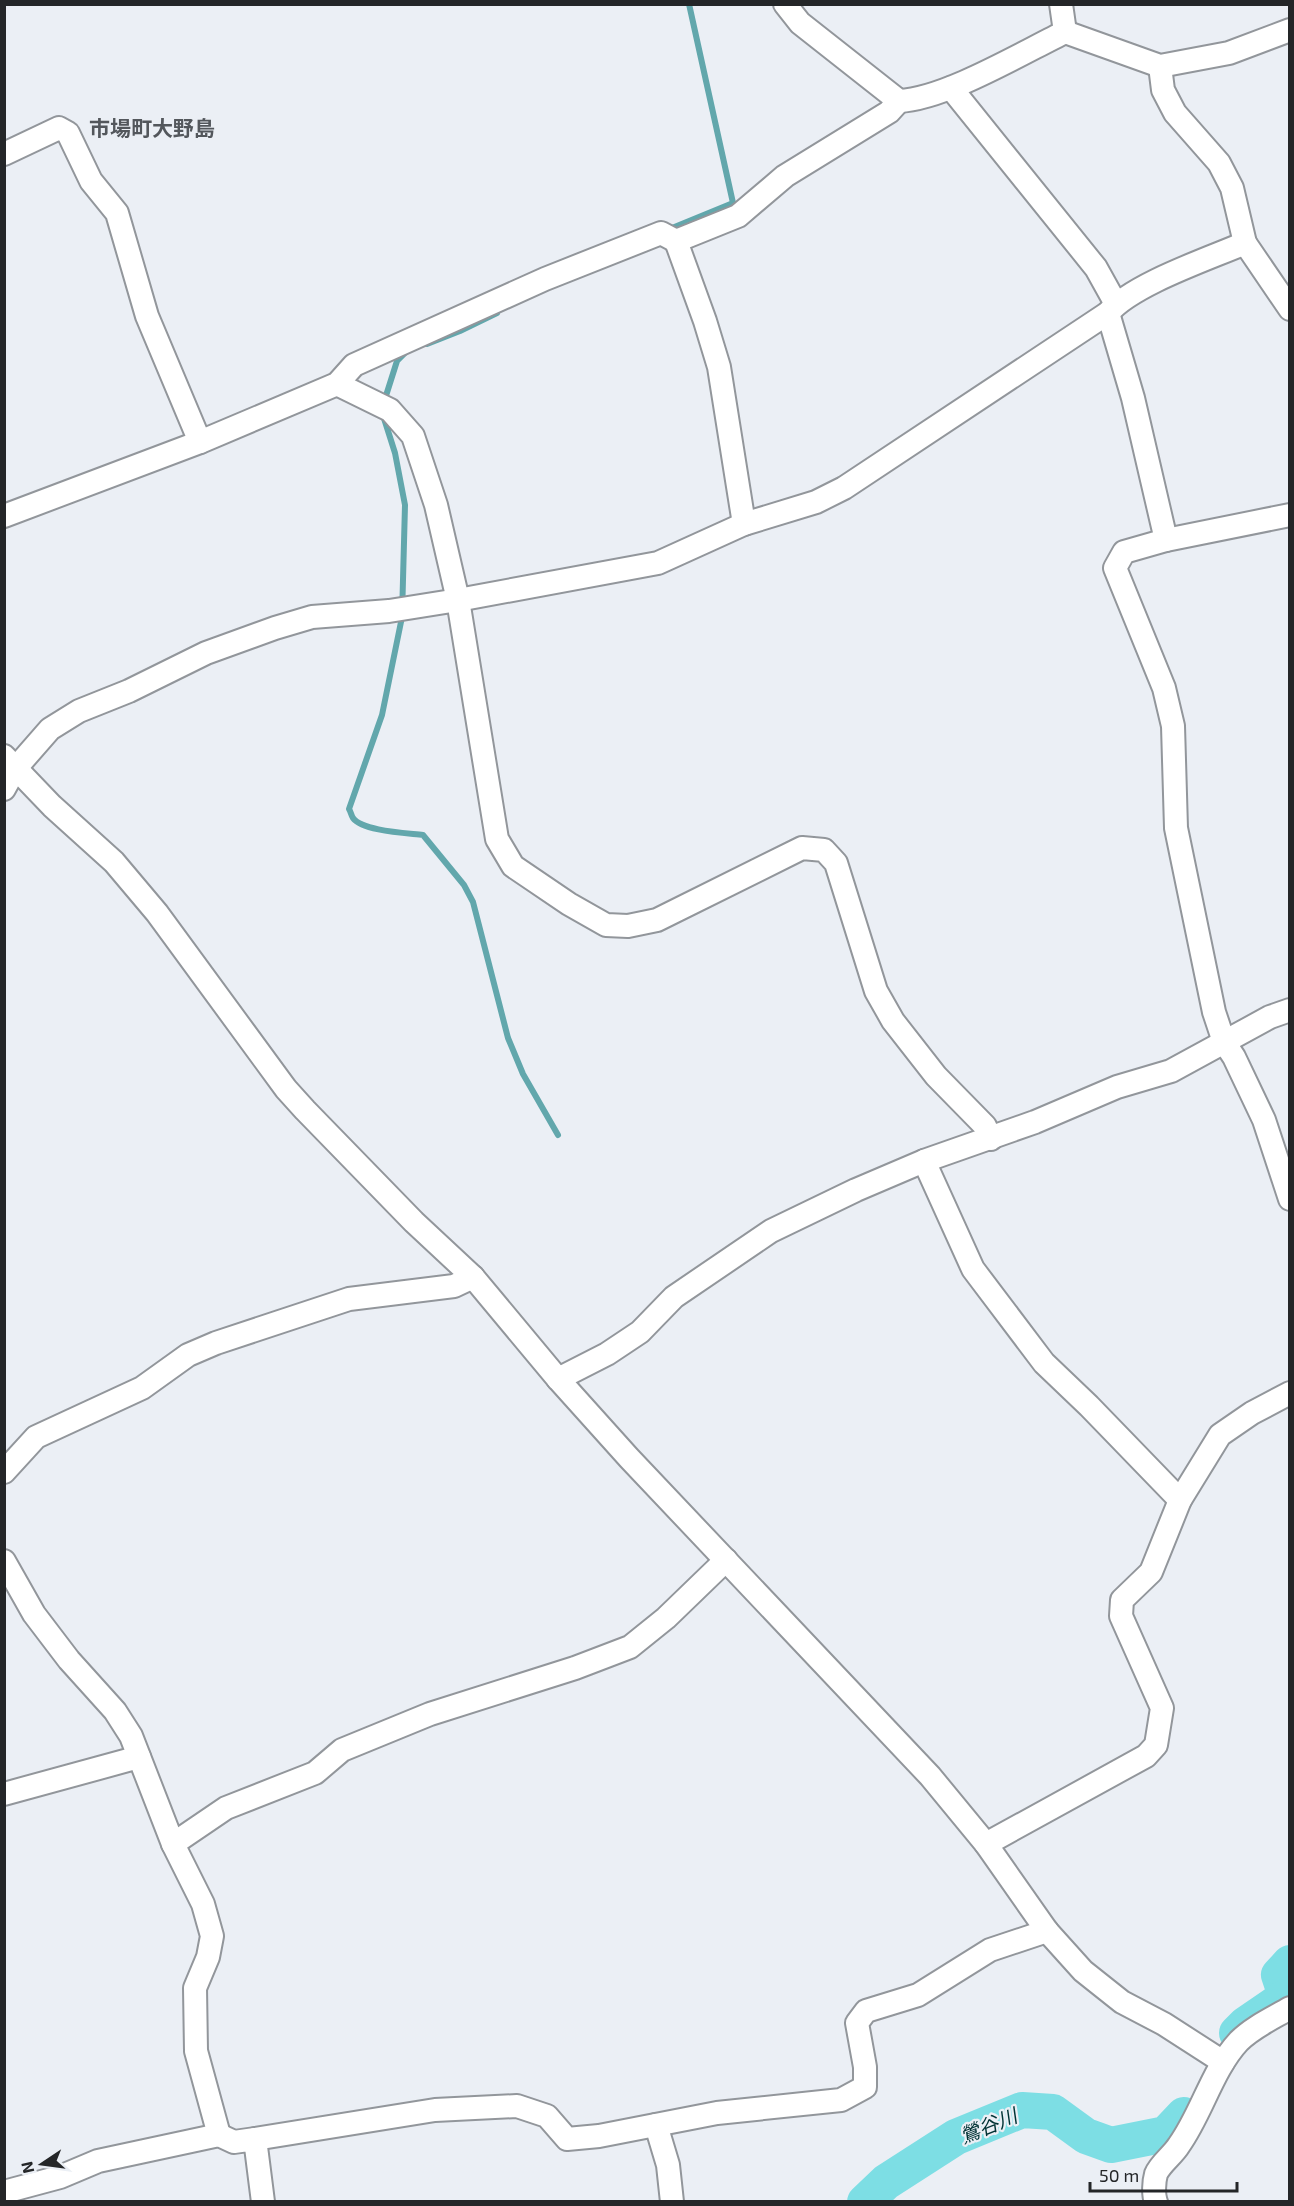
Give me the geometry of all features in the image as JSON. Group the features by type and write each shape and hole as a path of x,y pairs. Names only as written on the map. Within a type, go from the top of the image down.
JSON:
{"street":[{"path":"785,4 800,22 899,101 909,101 951,88 1065,32 1160,66 1229,53 1290,30"},
{"path":"1061,4 1065,32"},
{"path":"1160,66 1163,90 1175,113 1219,163 1232,188 1245,243 1290,309"},
{"path":"951,88 1096,268 1112,309 1166,540"},
{"path":"4,516 200,442 337,384 354,365 545,279 738,216 785,176 889,112 899,101"},
{"path":"4,154 59,128 68,132 91,181 117,213 147,316 200,442"},
{"path":"669,237 705,321 719,367 744,524"},
{"path":"4,789 10,762 50,729 79,711 129,691 206,653 312,617 401,609 658,563 744,524 816,502 844,488 1150,284 1245,243"},
{"path":"337,384 383,407 413,436 436,505 458,600 497,839 513,866 569,904 606,925 628,926 657,920 802,848 824,850 836,863 876,991 893,1021 936,1076 985,1126 992,1139"},
{"path":"1290,514 1166,540 1124,552 1115,568 1164,688 1173,726 1176,828 1214,1012 1224,1042 1234,1057 1264,1120 1290,1199"},
{"path":"10,762 121,870 157,913 279,1079 305,1110 414,1222 473,1277 629,1458 930,1776 986,1844 1047,1931 1083,1971 1122,2002 1164,2024 1223,2062"},
{"path":"558,1378 607,1354 640,1332 674,1298 771,1231 856,1190 924,1161 992,1139 1117,1087 1171,1071 1270,1017 1290,1010"},
{"path":"924,1161 973,1269 980,1279 1044,1363 1180,1500"},
{"path":"4,1472 36,1437 142,1388 188,1355 216,1343 349,1299 454,1286 473,1277"},
{"path":"986,1844 1146,1756 1156,1744 1162,1708 1120,1616 1122,1600 1151,1572 1180,1500 1220,1435 1252,1413 1290,1393"},
{"path":"173,1844 226,1808 315,1773 342,1750 430,1714 576,1668 630,1647 666,1618 726,1560"},
{"path":"4,1561 34,1614 69,1660 115,1711 132,1737 173,1844 203,1904 212,1936 208,1957 195,1988 196,2051 219,2135"},
{"path":"4,1794 139,1757"},
{"path":"4,2192 60,2177 98,2161 219,2135 234,2142 435,2110 517,2106 547,2116 567,2139 599,2136 717,2113 841,2100 865,2087 857,2023 866,2011 918,1995 990,1950 1047,1931"},
{"path":"1156,2202 1154,2198 1156,2174 1180,2145 1208,2095 1223,2062 1240,2040 1290,2008"},
{"path":"656,2125 668,2165 672,2202"},
{"path":"255,2139 263,2202"}],"waterway":[{"path":"669,231 733,203 689,4"},
{"path":"427,344 497,313"},
{"path":"384,402 397,361 406,352"},
{"path":"382,412 395,453 405,505 402,617 382,715 349,809 353,818 365,826 385,831 423,835 464,885 473,902 508,1038 523,1074 558,1135"},
{"name":"鶯谷川","path":"1286,1996 1279,1975 1290,1963"},
{"name":"鶯谷川","path":"1237,2033 1246,2024 1290,1994"},
{"name":"鶯谷川","path":"865,2202 886,2182 956,2137 1022,2110 1053,2112 1086,2136 1111,2145 1166,2134 1184,2115"}],"district":[{"name":"市場町大野島","path":"152,127"}]}
